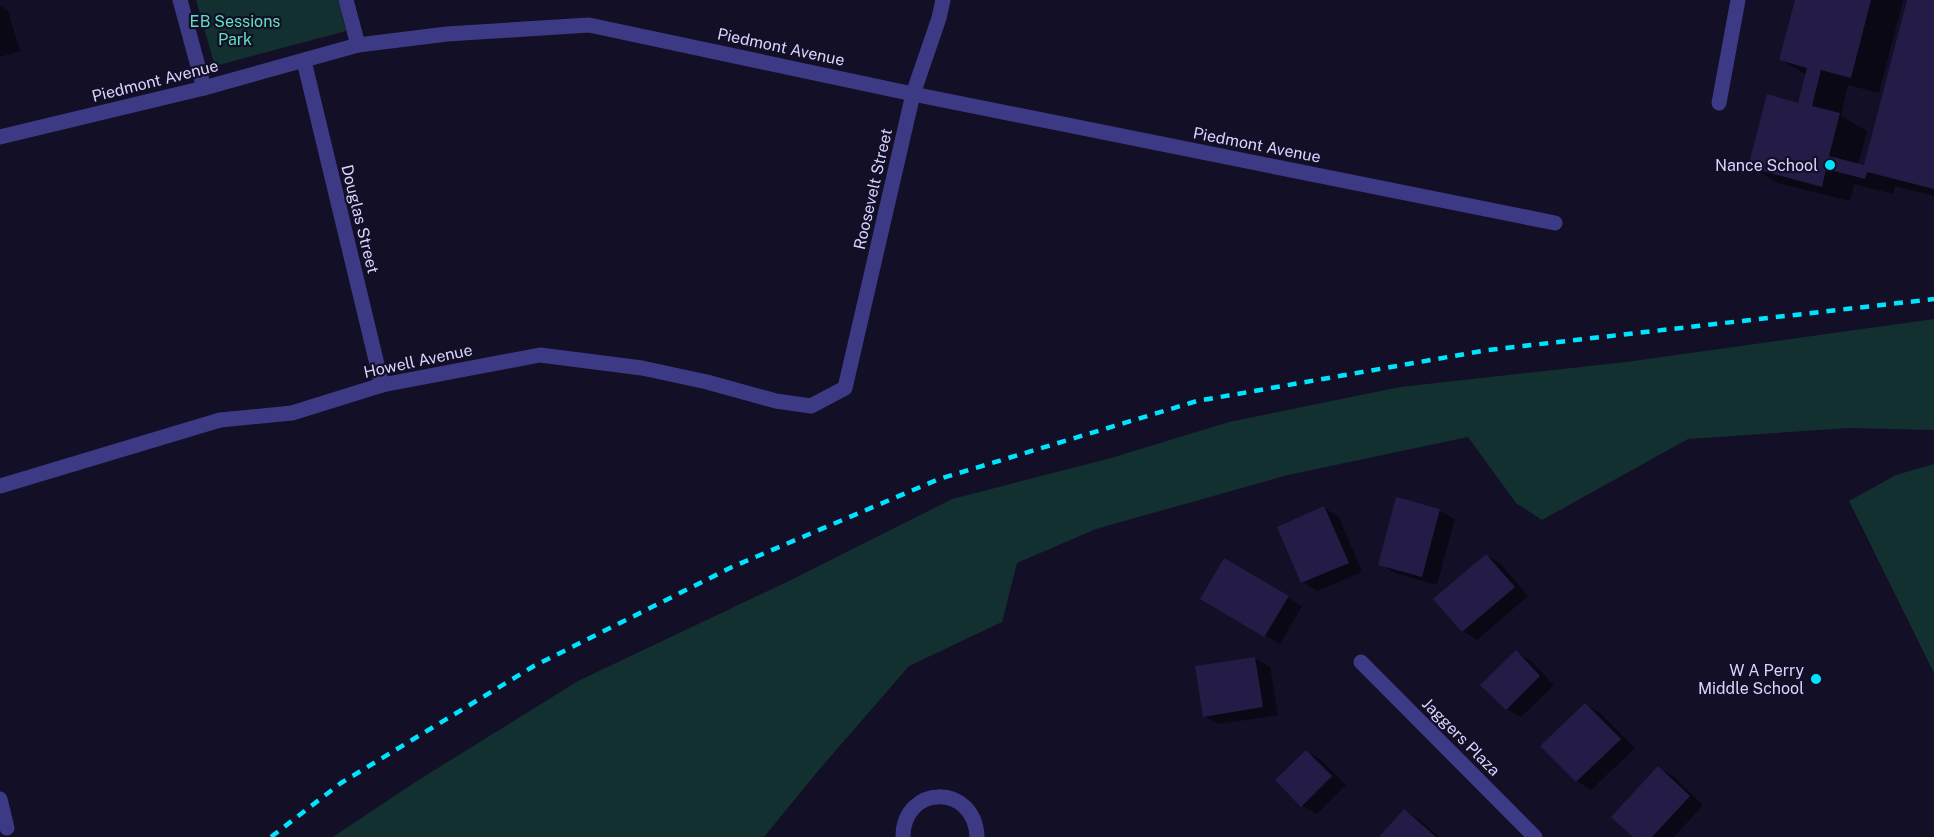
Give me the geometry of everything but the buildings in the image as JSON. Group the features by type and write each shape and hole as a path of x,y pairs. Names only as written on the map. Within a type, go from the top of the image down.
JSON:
{"street":[{"path":"180,0 204,88"},
{"path":"346,0 358,45"},
{"name":"Roosevelt Street","path":"845,388 913,94 943,0"},
{"path":"1719,103 1738,0"},
{"name":"Piedmont Avenue","path":"0,137 204,88 358,45 447,34 589,25 913,94 1555,224"},
{"name":"Douglas Street","path":"304,61 382,385"},
{"name":"Howell Avenue","path":"0,486 220,420 292,413 382,385 540,355 642,368 707,382 776,401 811,406 845,388"},
{"name":"Jaggers Plaza","path":"1361,662 1535,837"},
{"path":"903,837 904,824 916,805 936,797 947,797 966,807 973,816 977,827 977,837"},
{"path":"0,800 7,828"}],"green space":[{"name":"EB Sessions Park","path":"196,0 338,0 346,31 215,66"},
{"path":"1934,319 1934,430 1849,428 1688,439 1542,520 1516,503 1468,437 1288,475 1096,529 1017,563 1002,622 909,666 764,837 333,837 417,781 578,681 793,579 952,499 1111,458 1229,422 1400,387 1626,362"},
{"path":"1934,464 1934,673 1849,501 1896,475"}],"railway":[{"path":"271,837 341,783 534,666 732,567 939,479 1197,401 1488,350 1934,299"}],"place":[{"name":"Nance School","path":"1830,165"},
{"name":"W A Perry Middle School","path":"1816,679"}]}
